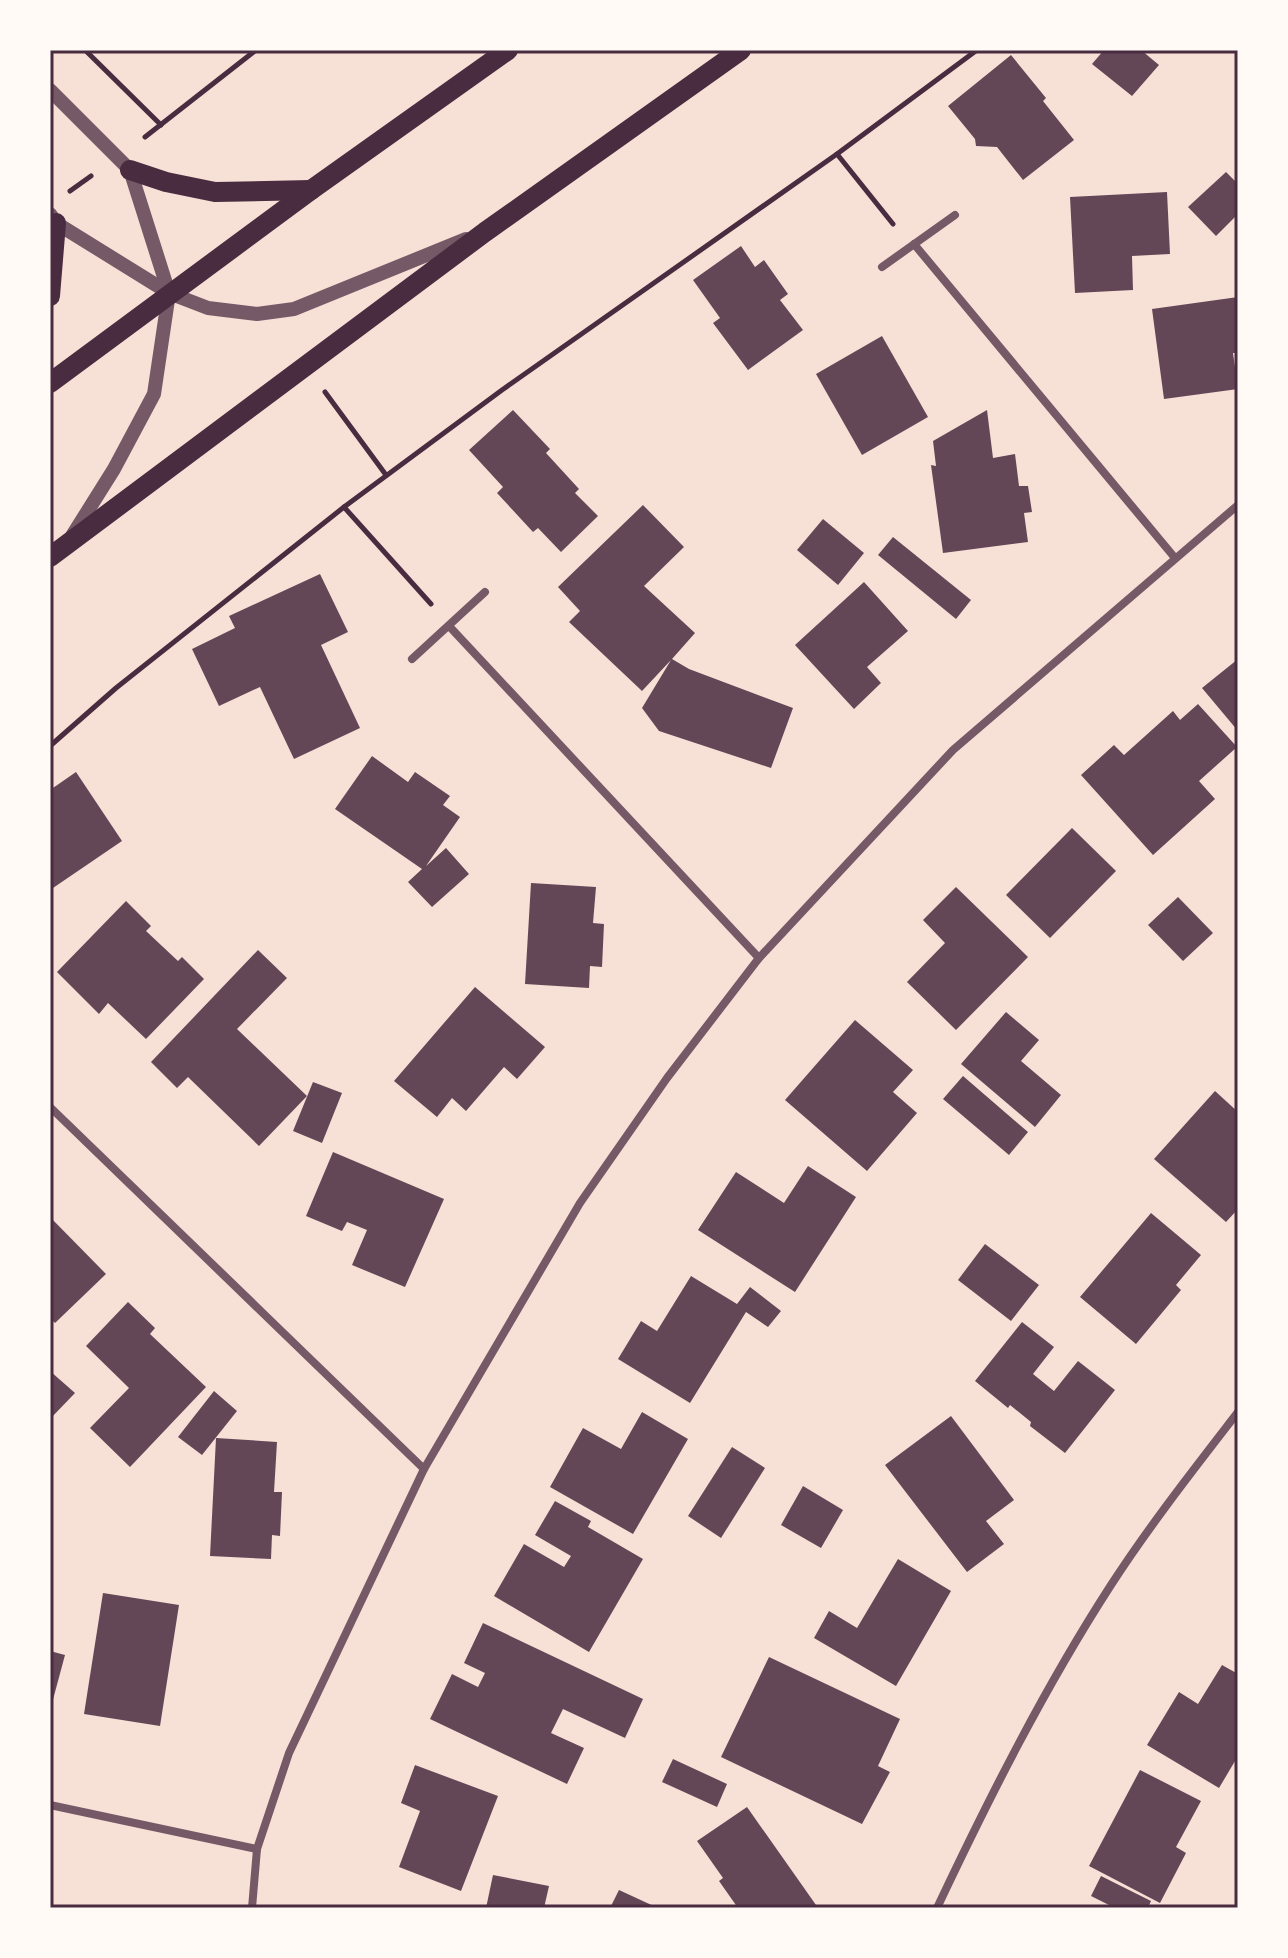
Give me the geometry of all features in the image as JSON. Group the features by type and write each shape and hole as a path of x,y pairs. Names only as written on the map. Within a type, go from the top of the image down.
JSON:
{"main road":[{"path":"50,383 169,293 508,50"},
{"path":"50,557 485,232 741,50"},
{"path":"130,170 166,182 215,192 311,190"},
{"path":"50,296 53,218"}],"street":[{"path":"50,90 130,170 169,293 154,394 114,469 69,540"},
{"path":"882,267 955,215"},
{"path":"53,218 169,293 208,308 257,314 294,309 485,232"},
{"path":"914,244 1175,558"},
{"path":"252,1908 257,1849 289,1753 424,1469 580,1203 667,1078 759,958 953,750 1238,505"},
{"path":"412,659 485,592"},
{"path":"449,626 759,958"},
{"path":"50,1107 424,1469"},
{"path":"937,1908 969,1838 1068,1655 1165,1506 1238,1412"},
{"path":"50,1805 257,1849"}],"path":[{"path":"85,50 161,125 256,50"},
{"path":"50,746 116,688 386,475 837,154 977,50"},
{"path":"837,154 897,229 914,244"},
{"path":"306,365 386,475"},
{"path":"344,507 449,626"}],"building":[{"path":"1104,50 1141,50 1159,65 1132,96 1092,64"},
{"path":"1011,55 1046,98 1043,101 1074,140 1023,180 997,147 976,146 975,139 948,106"},
{"path":"1226,172 1238,184 1238,214 1216,236 1188,207"},
{"path":"1167,192 1170,254 1132,256 1133,290 1075,293 1070,197"},
{"path":"741,246 755,267 764,260 788,294 780,300 803,330 748,370 713,323 720,318 693,280"},
{"path":"1238,297 1238,353 1233,353 1238,389 1164,399 1152,309"},
{"path":"882,336 928,417 862,455 816,374"},
{"path":"513,410 550,449 546,453 579,489 575,493 598,516 561,552 538,528 533,532 497,493 503,487 469,450"},
{"path":"987,410 993,458 1015,454 1019,486 1028,486 1032,512 1024,513 1028,542 943,553 931,465 936,466 933,441"},
{"path":"643,505 684,547 644,586 695,633 672,659 689,669 793,708 771,768 659,731 642,708 671,660 642,691 569,622 580,611 558,587"},
{"path":"823,519 864,553 838,585 797,550"},
{"path":"893,537 971,600 956,619 878,555"},
{"path":"320,574 348,632 321,645 360,728 294,759 260,687 219,706 192,649 235,628 229,616"},
{"path":"864,582 908,631 867,667 881,683 854,709 795,645"},
{"path":"1238,659 1238,731 1202,688"},
{"path":"1198,704 1237,747 1199,781 1215,799 1153,855 1081,775 1114,745 1124,755 1173,711 1180,720"},
{"path":"372,756 408,782 415,772 450,796 443,805 460,817 426,866 446,848 469,874 432,907 408,882 422,869 335,809"},
{"path":"76,772 122,841 50,890 50,790"},
{"path":"1072,828 1116,871 1050,938 1006,895"},
{"path":"531,883 596,887 593,923 604,924 602,967 590,966 589,988 525,984"},
{"path":"956,887 1028,957 956,1030 907,982 945,943 923,920"},
{"path":"1178,897 1213,933 1183,961 1148,925"},
{"path":"126,901 151,926 146,931 178,961 182,957 204,979 146,1039 108,1003 99,1014 57,972"},
{"path":"258,950 287,978 237,1029 307,1096 259,1146 188,1077 177,1088 151,1062"},
{"path":"475,987 545,1047 517,1079 504,1067 466,1111 452,1098 437,1117 394,1081"},
{"path":"1006,1012 1039,1040 1021,1061 1061,1095 1035,1127 961,1064"},
{"path":"855,1020 913,1070 893,1092 917,1113 867,1171 785,1100"},
{"path":"963,1076 1028,1132 1009,1155 943,1099"},
{"path":"313,1082 342,1093 322,1143 293,1131"},
{"path":"1215,1091 1238,1112 1238,1209 1226,1222 1154,1159"},
{"path":"333,1152 444,1199 405,1287 352,1265 367,1230 347,1222 342,1231 306,1216"},
{"path":"808,1166 856,1197 795,1292 698,1230 736,1172 784,1203"},
{"path":"1151,1213 1201,1255 1176,1285 1181,1290 1136,1344 1080,1297"},
{"path":"50,1217 106,1274 55,1323 50,1318"},
{"path":"985,1244 1039,1285 1011,1321 958,1280"},
{"path":"691,1276 737,1304 750,1287 781,1311 768,1327 746,1312 690,1403 618,1359 641,1321 657,1331"},
{"path":"128,1302 155,1328 150,1334 206,1387 130,1467 90,1428 129,1388 86,1346"},
{"path":"1022,1322 1054,1347 1033,1374 1054,1391 1078,1361 1115,1390 1065,1453 1030,1426 1031,1422 1010,1405 1008,1408 975,1381"},
{"path":"50,1371 75,1393 50,1419"},
{"path":"214,1391 237,1411 202,1455 178,1437"},
{"path":"642,1412 688,1439 633,1534 550,1487 583,1428 621,1449"},
{"path":"951,1416 1014,1500 986,1521 1004,1544 967,1572 885,1465"},
{"path":"216,1438 277,1442 274,1492 282,1492 280,1536 272,1535 271,1559 210,1556"},
{"path":"732,1447 765,1468 721,1538 688,1516"},
{"path":"803,1486 843,1510 821,1548 781,1525"},
{"path":"555,1501 591,1521 588,1527 643,1559 589,1652 494,1596 524,1544 564,1567 571,1556 535,1535"},
{"path":"898,1559 951,1591 896,1686 814,1638 829,1611 857,1628"},
{"path":"103,1593 179,1605 160,1726 84,1714"},
{"path":"483,1623 643,1699 625,1738 563,1709 551,1733 584,1748 567,1784 430,1719 452,1674 478,1687 485,1673 464,1663"},
{"path":"50,1651 65,1655 51,1707 50,1706"},
{"path":"769,1657 900,1719 878,1766 890,1772 862,1824 721,1757"},
{"path":"1222,1665 1238,1674 1238,1756 1219,1788 1147,1745 1179,1692 1198,1704"},
{"path":"673,1759 727,1784 717,1807 662,1782"},
{"path":"415,1765 498,1796 461,1891 399,1867 420,1811 401,1803"},
{"path":"1140,1770 1201,1801 1176,1847 1186,1853 1160,1903 1089,1866"},
{"path":"747,1807 816,1905 811,1908 738,1908 719,1881 723,1878 697,1841"},
{"path":"493,1875 549,1886 544,1908 486,1908"},
{"path":"1101,1876 1151,1901 1148,1908 1115,1908 1091,1896"},
{"path":"619,1890 658,1908 610,1908"}]}
